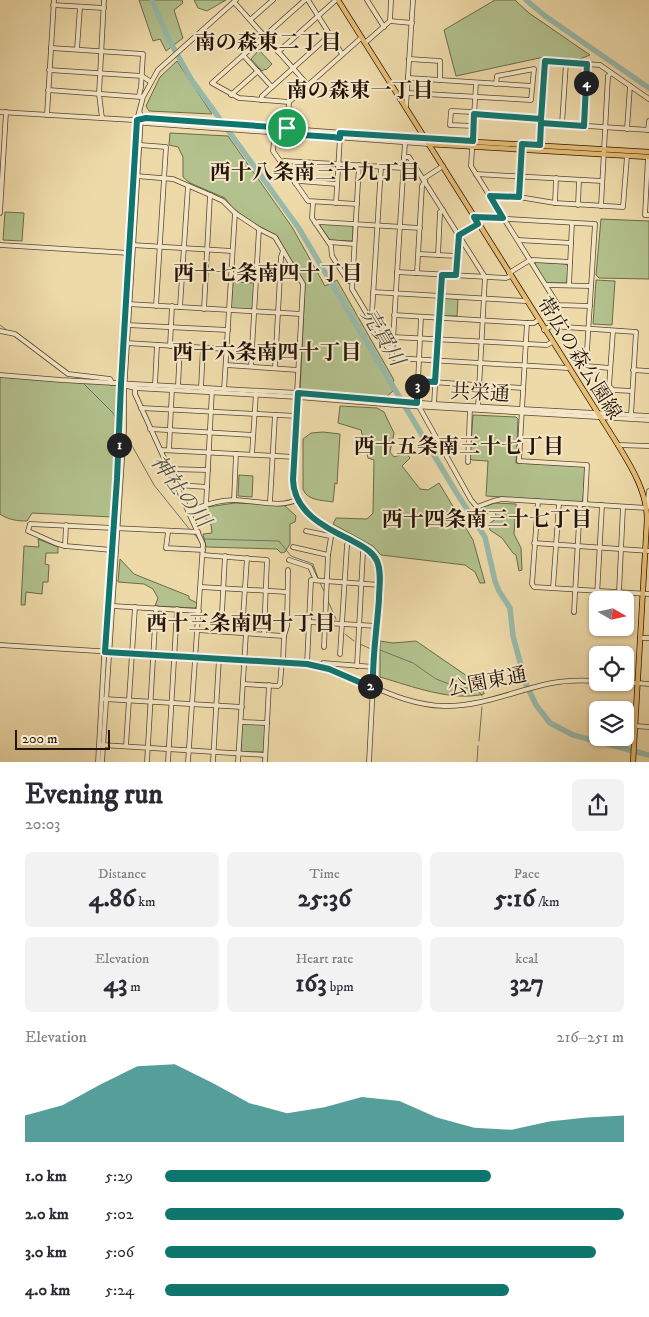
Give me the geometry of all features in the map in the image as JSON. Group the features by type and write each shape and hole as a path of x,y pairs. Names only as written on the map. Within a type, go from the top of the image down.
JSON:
{"main road":[{"name":"帯広の森公園線","path":"337,0 618,445 638,480 647,508 648,534 633,762"},
{"path":"425,139 472,144 649,155"},
{"path":"428,144 472,144"},
{"path":"604,152 627,156 649,155"}],"street":[{"path":"46,115 54,0"},
{"path":"102,118 99,94 104,0"},
{"path":"250,20 273,0"},
{"path":"289,102 239,98 212,83 307,0 342,54"},
{"path":"278,52 337,0"},
{"path":"367,0 384,27"},
{"path":"406,109 413,0"},
{"path":"141,97 158,70 235,1 308,85"},
{"path":"365,43 390,21 390,1"},
{"path":"53,6 104,8"},
{"path":"77,49 80,7"},
{"path":"390,21 412,23"},
{"path":"261,100 262,96 272,86 330,35"},
{"path":"287,134 289,102 361,38"},
{"path":"50,48 143,54 125,343 116,528 105,652 101,745 98,762"},
{"path":"243,56 272,86"},
{"path":"410,59 440,61 440,80"},
{"path":"540,148 545,61 600,65 649,99"},
{"path":"562,124 566,63"},
{"path":"584,126 587,64"},
{"path":"408,93 531,100 534,69 497,76 496,84"},
{"path":"49,70 142,76 151,82"},
{"path":"232,95 258,71"},
{"path":"601,206 608,76 611,73"},
{"path":"408,78 532,86"},
{"path":"476,83 471,166 558,305 590,306"},
{"path":"627,128 630,86"},
{"path":"48,90 141,97"},
{"path":"473,126 450,125 451,111 562,124 649,130 649,121"},
{"path":"0,112 235,124 428,144"},
{"path":"0,214 6,112"},
{"path":"140,119 216,129 287,134 425,139"},
{"path":"135,176 140,145 140,119"},
{"path":"275,128 273,151 308,201 357,204"},
{"path":"336,203 340,135"},
{"path":"405,142 392,357 568,368"},
{"path":"140,145 166,147 156,306"},
{"path":"519,197 521,147"},
{"path":"649,155 645,215 649,215"},
{"path":"404,156 410,157 485,277 478,408"},
{"path":"490,196 519,197 578,205 623,207 627,156"},
{"path":"280,162 403,168"},
{"path":"359,166 352,289 387,347 392,348"},
{"path":"417,273 422,186 424,180 442,166"},
{"path":"370,318 372,313 380,167"},
{"path":"476,174 602,181"},
{"path":"135,176 173,180 223,201 235,213 275,237 303,284 294,486 297,499 311,515 332,531 365,548 374,555 378,564 380,585 369,762"},
{"path":"555,203 556,178"},
{"path":"578,205 579,180"},
{"path":"295,184 299,181 337,184"},
{"path":"180,307 188,186"},
{"path":"204,309 210,195"},
{"path":"313,202 312,218 329,242 332,256 348,281 352,281"},
{"path":"438,255 440,212 443,210"},
{"path":"224,391 235,213"},
{"path":"474,217 595,224 586,366 610,368"},
{"path":"315,223 420,228"},
{"path":"569,285 572,223"},
{"path":"459,235 478,224"},
{"path":"251,366 259,229"},
{"path":"456,275 459,235"},
{"path":"518,240 571,243"},
{"path":"329,242 354,244"},
{"path":"0,244 128,253"},
{"path":"131,245 232,251"},
{"path":"128,304 128,253 131,245"},
{"path":"275,368 281,257 283,251"},
{"path":"419,254 458,256"},
{"path":"397,272 506,278 533,260 570,262"},
{"path":"434,406 442,275"},
{"path":"546,285 591,286"},
{"path":"373,292 526,301"},
{"path":"128,304 301,314"},
{"path":"170,346 172,306"},
{"path":"394,315 526,323 534,323 538,320"},
{"path":"421,317 415,404 470,500 477,507 502,499 647,508 649,492"},
{"path":"526,323 519,461 587,465 578,546 574,612"},
{"path":"127,325 228,330"},
{"path":"544,330 551,326 636,332 631,415"},
{"path":"612,331 609,386 611,388 632,391"},
{"path":"0,332 15,334 68,374 110,379 112,383"},
{"path":"393,337 547,346 552,342"},
{"path":"125,343 226,349"},
{"path":"155,385 157,345"},
{"path":"178,386 180,346"},
{"path":"201,389 203,347"},
{"path":"226,365 298,370"},
{"path":"633,370 649,371"},
{"path":"0,375 112,383"},
{"path":"417,381 523,388"},
{"name":"共栄通","path":"112,383 201,389"},
{"name":"共栄通","path":"135,386 155,385 172,388 178,386 224,391 298,394 434,406 649,420"},
{"path":"135,386 135,394 150,429 203,544 188,762"},
{"path":"169,449 172,388"},
{"path":"206,505 212,390"},
{"path":"252,454 256,393"},
{"path":"141,408 297,416"},
{"path":"468,462 470,408"},
{"path":"270,502 275,415"},
{"name":"共栄通","path":"599,416 649,416"},
{"path":"150,429 253,435"},
{"path":"618,445 649,446"},
{"path":"161,450 295,457"},
{"path":"234,500 236,454"},
{"path":"170,469 208,470"},
{"path":"177,486 207,487"},
{"path":"189,512 206,505 234,500 289,503 297,499"},
{"path":"538,502 532,584 534,587 597,591 602,505"},
{"path":"553,588 558,503"},
{"path":"618,591 623,507"},
{"path":"112,550 54,544 28,531 30,524 198,532"},
{"path":"65,546 66,525"},
{"path":"104,699 110,652 112,550 116,528"},
{"path":"306,531 330,536"},
{"path":"324,647 328,555 332,531"},
{"path":"168,532 166,548 267,560 264,634"},
{"path":"340,654 347,545 349,540"},
{"path":"534,543 647,551"},
{"path":"293,547 328,555"},
{"path":"357,666 360,584 365,548"},
{"path":"221,631 225,556"},
{"path":"238,762 242,707 247,558"},
{"path":"290,560 310,567 316,580"},
{"path":"243,684 278,686 280,684 284,636 287,626 288,570"},
{"path":"307,664 311,580 380,585"},
{"path":"201,587 288,592"},
{"path":"634,593 649,594"},
{"path":"110,606 199,611"},
{"path":"126,746 135,607"},
{"path":"147,762 156,608"},
{"path":"168,762 177,609"},
{"path":"309,622 377,626"},
{"path":"197,630 284,636"},
{"path":"640,638 649,638"},
{"name":"公園東通","path":"0,646 282,661 307,664 321,666 373,688 417,703 444,706 481,702 565,681 589,681"},
{"path":"212,762 219,658"},
{"path":"321,666 323,663 374,667"},
{"path":"634,683 649,684"},
{"path":"265,762 269,686"},
{"path":"104,699 242,707"},
{"path":"241,722 267,723"},
{"path":"635,726 649,727"},
{"path":"101,745 265,755"},
{"path":"101,745 102,762"}],"green space":[{"path":"139,0 182,0 183,3 174,10 183,38 166,51 160,39 153,41"},
{"path":"194,0 226,0 207,11 198,8"},
{"path":"495,0 515,0 529,13 590,55 580,59 544,57 456,76 444,30"},
{"path":"259,50 272,64 262,71 251,59"},
{"path":"177,61 212,114 149,111 146,106 160,77"},
{"path":"170,133 228,136 292,227 325,286 337,280 394,380 391,387 393,391 386,397 300,390 305,284 277,236 232,208 225,198 190,183 183,177 183,157 178,147 169,145"},
{"path":"5,212 24,213 22,241 3,240"},
{"path":"601,219 649,221 649,279 599,278 596,275"},
{"path":"321,224 353,225 353,239 351,241 330,240 320,226"},
{"path":"536,262 566,264 568,266 567,283 546,283 535,265"},
{"path":"596,280 615,281 612,325 593,324"},
{"path":"233,282 254,283 253,307 250,310 233,309 231,307"},
{"path":"442,298 458,299 457,316 441,316"},
{"path":"0,377 116,385 120,388 112,517 32,513 27,521 23,521 10,519 0,514"},
{"path":"340,406 377,408 384,412 394,433 390,452 394,457 406,453 410,458 402,466 420,489 428,490 439,483 473,540 485,583 480,583 475,572 465,565 381,555 373,546 333,524 336,518 367,519 373,513 374,460 368,458 361,430 338,423"},
{"path":"473,415 516,417 518,419 516,463 583,466 585,468 583,500 581,502 486,496 488,461 472,460 470,458"},
{"path":"311,433 340,434 337,484 335,483 333,502 311,498 303,489 303,439"},
{"path":"239,475 253,476 252,497 238,496"},
{"path":"235,503 284,505 296,516 295,522 290,524 290,544 285,552 281,553 277,549 206,547 203,534 212,533 211,524 206,523 207,507"},
{"path":"495,503 516,504 514,534 521,548 522,570 519,571 516,555 502,538 490,530 489,524 497,518 494,510 486,514 483,507"},
{"path":"38,539 58,547 58,553 46,553 45,564 49,565 48,582 43,582 42,594 26,592 25,605 21,605 24,546 39,547"},
{"path":"120,559 134,574 189,596 189,599 197,603 197,607 155,606 158,598 153,589 144,584 118,582"},
{"path":"380,641 393,643 416,641 467,676 481,675 484,694 472,696 445,695 380,677"},
{"path":"242,724 264,724 266,726 264,752 242,752"}],"waterway":[{"name":"売買川","path":"152,0 168,38 191,79 298,227 456,492 485,537 495,581 510,608 513,636 526,684 536,705 550,723 573,735 649,755"},
{"path":"526,0 545,16 649,88"},
{"name":"神社の川","path":"0,325 8,331"},
{"name":"神社の川","path":"13,335 24,343"},
{"name":"神社の川","path":"83,383 113,413 119,423"},
{"name":"神社の川","path":"126,435 154,485 191,531"},
{"name":"神社の川","path":"194,534 199,540"},
{"name":"神社の川","path":"203,539 279,541 291,556 313,564 318,578"},
{"name":"神社の川","path":"320,583 324,591"},
{"name":"神社の川","path":"328,601 336,619"},
{"name":"神社の川","path":"345,634 354,641"},
{"name":"神社の川","path":"360,644 371,649"},
{"name":"神社の川","path":"380,650 413,663 436,679 457,687 477,689 482,696"},
{"name":"神社の川","path":"479,741 482,707"},
{"name":"神社の川","path":"477,762 478,746"}],"district":[{"name":"南の森東二丁目","path":"268,42"},
{"name":"南の森東一丁目","path":"360,90"},
{"name":"西十八条南三十九丁目","path":"315,172"},
{"name":"西十七条南四十丁目","path":"268,273"},
{"name":"西十六条南四十丁目","path":"267,352"},
{"name":"西十五条南三十七丁目","path":"459,446"},
{"name":"西十四条南三十七丁目","path":"487,519"},
{"name":"西十三条南四十丁目","path":"241,623"}],"route":[{"path":"545,61 587,64 584,126 541,123 540,145 522,144 519,197 490,196 503,218 474,217 478,224 459,235 456,275 442,275 435,382 417,381 417,403 298,393 293,480 297,499 320,523 374,555 378,564 380,585 373,688 321,666 307,664 282,661 105,652 120,430 121,384 137,120 146,118 287,128 287,134 340,138 340,133 473,141 474,114 541,119 545,61"}]}
